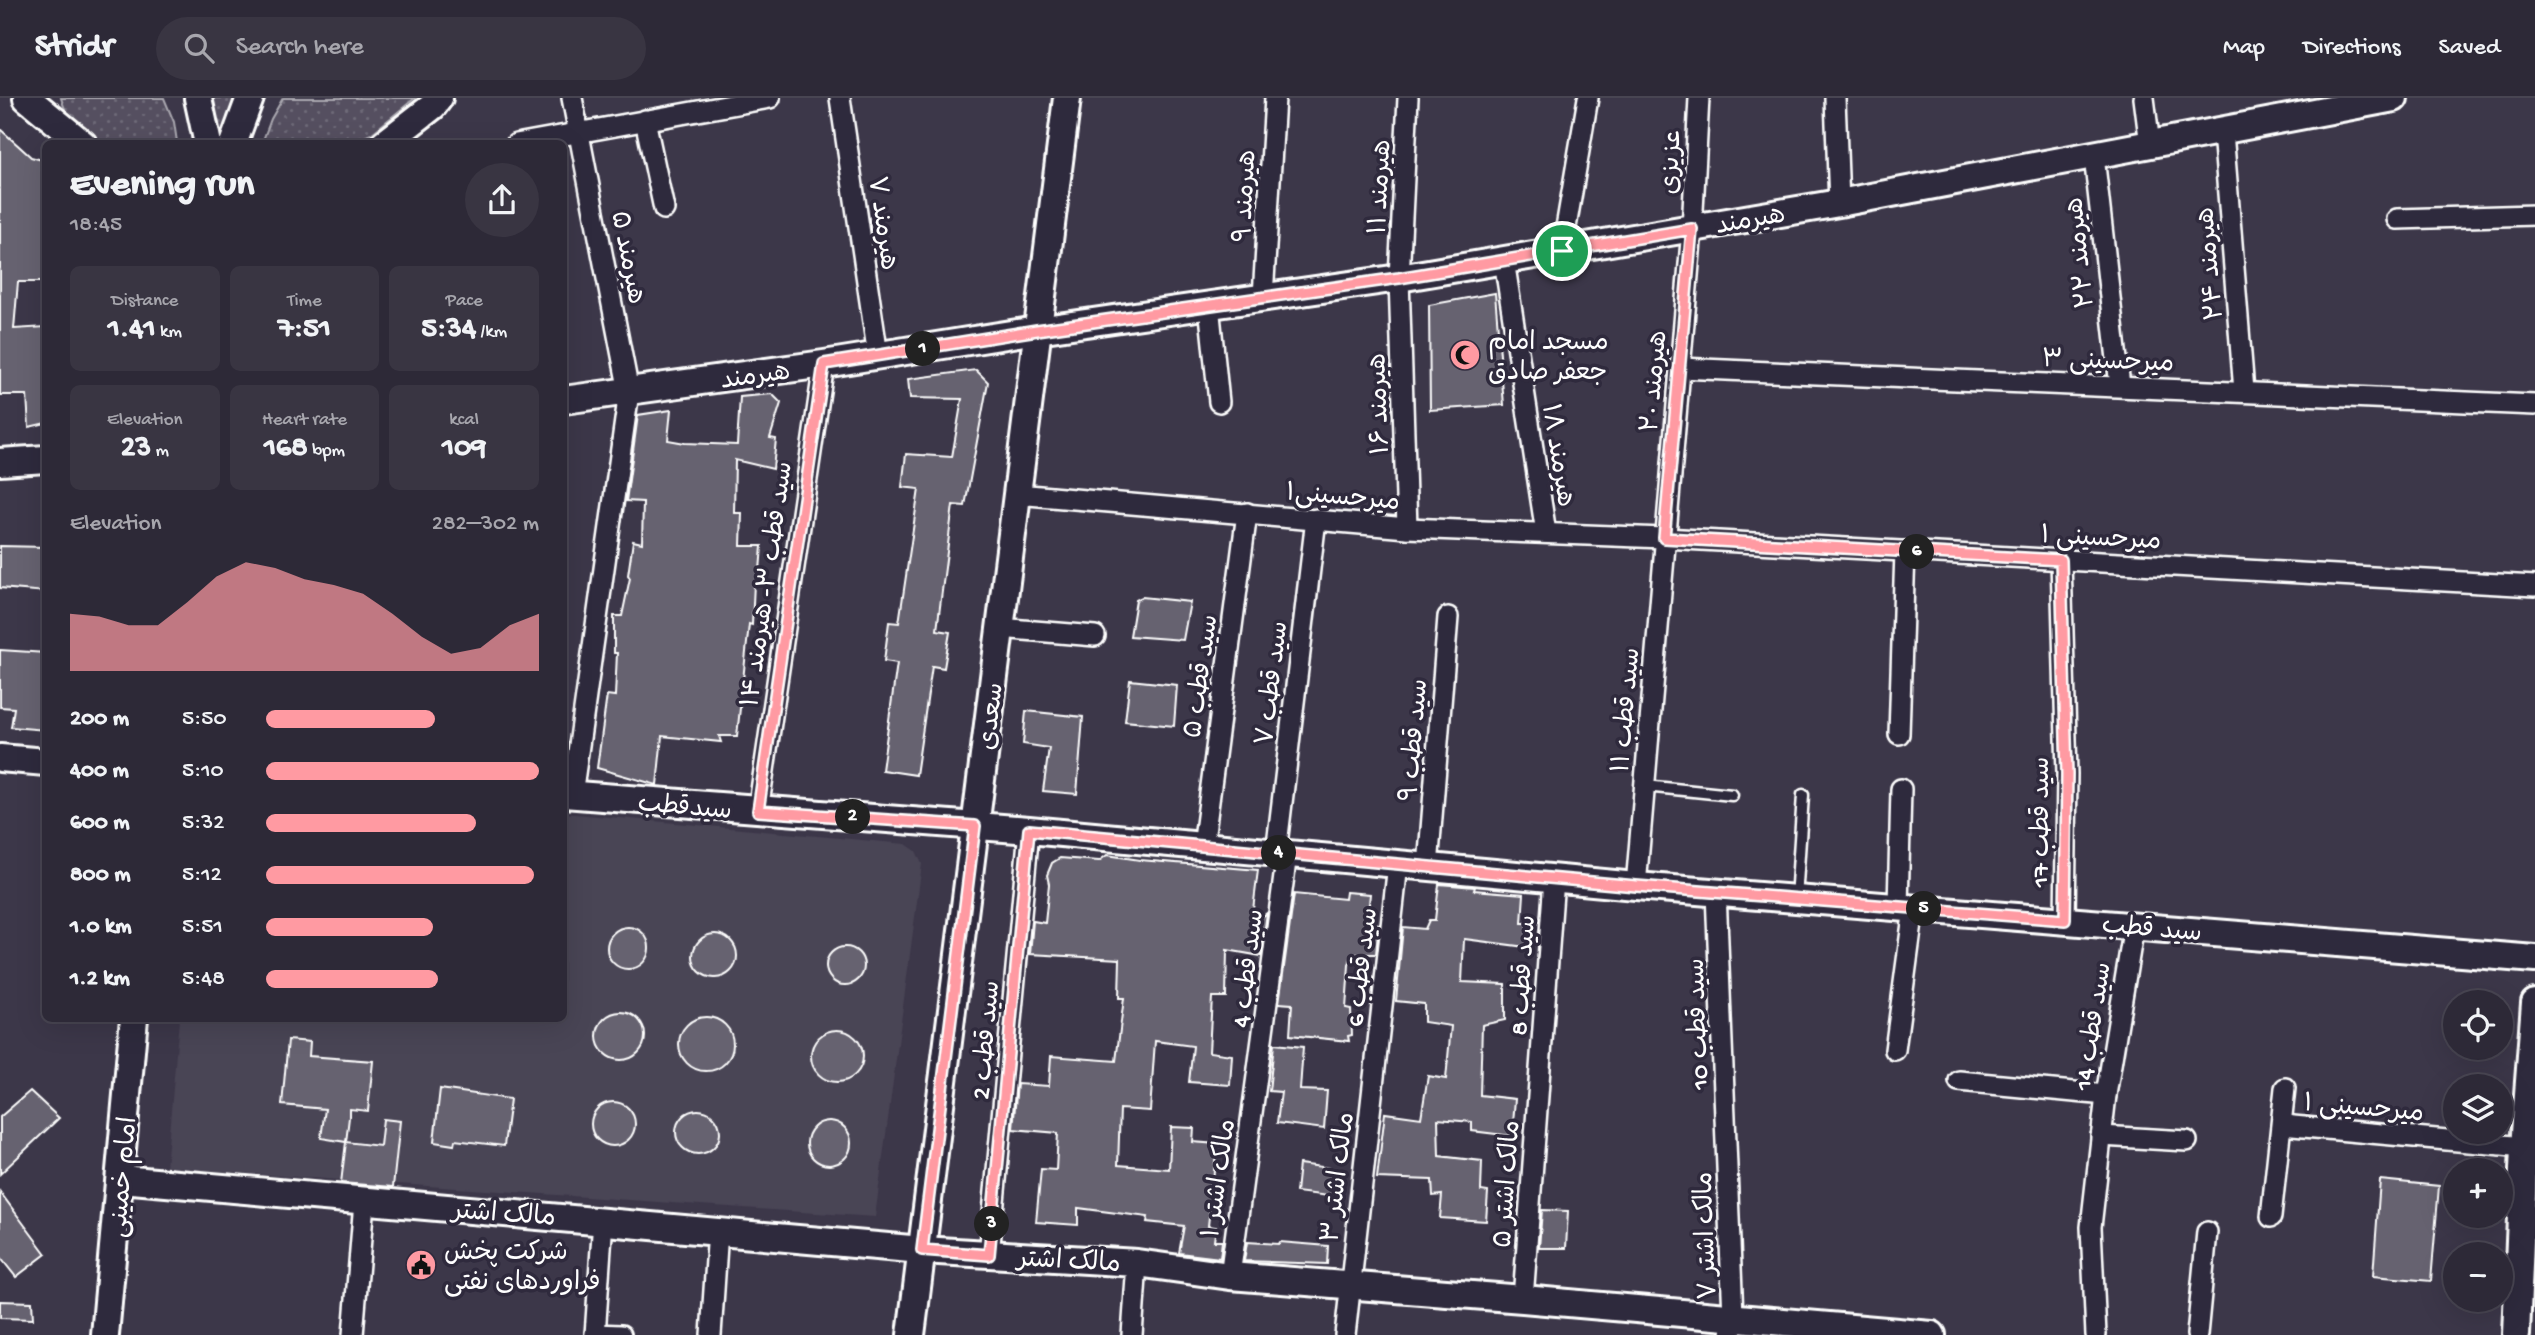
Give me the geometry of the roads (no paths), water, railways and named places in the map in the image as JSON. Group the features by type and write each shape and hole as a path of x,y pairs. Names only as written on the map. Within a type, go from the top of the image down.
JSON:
{"main road":[{"path":"27,98 78,140"},
{"path":"198,98 207,140"},
{"path":"234,140 250,98"},
{"path":"389,140 433,107 439,98"},
{"name":"سعدی","path":"911,1335 1067,98"},
{"name":"هیرمند","path":"567,400 1399,278 1839,203 2394,98"},
{"path":"0,462 42,458"},
{"path":"0,758 42,762"},
{"name":"سیدقطب","path":"568,794 975,826"},
{"name":"سید قطب","path":"975,826 1636,886 2535,958"},
{"path":"2516,1335 2524,1147 2535,1003"},
{"name":"امام خمینی","path":"105,1335 134,1022"},
{"name":"مالک اشتر","path":"121,1179 922,1250 1137,1263 1230,1276 1523,1298 1732,1326 1932,1335"}],"street":[{"name":"هیرمند ۵","path":"568,794 629,391 572,98"},
{"path":"537,140 645,120 683,106 770,98"},
{"name":"هیرمند ۷","path":"840,98 878,356"},
{"name":"هیرمند ۹","path":"1263,297 1275,98"},
{"name":"هیرمند ۱۱","path":"1399,278 1408,98"},
{"path":"1562,251 1588,98"},
{"name":"عزیزی","path":"1692,229 1699,98"},
{"path":"1835,98 1839,203"},
{"path":"2144,98 2150,145"},
{"path":"645,120 664,209"},
{"name":"هیرمند ۲۴","path":"2223,132 2245,391"},
{"name":"هیرمند ۲۲","path":"2094,156 2120,386"},
{"path":"2397,219 2535,215"},
{"name":"هیرمند ۲۰","path":"1664,538 1692,229"},
{"name":"هیرمند ۱۸","path":"1504,260 1546,533"},
{"name":"هیرمند ۱۶","path":"1399,278 1407,528"},
{"path":"1209,305 1219,402"},
{"name":"سید قطب ۳- هیرمند ۱۴","path":"758,811 824,364"},
{"name":"میرحسینی ۳","path":"1680,368 2535,405"},
{"name":"میرحسینی۱","path":"1017,494 1407,528 1664,538"},
{"name":"سید قطب ۵","path":"1203,846 1247,513"},
{"name":"سید قطب ۷","path":"1281,854 1316,519"},
{"name":"میرحسینی ۱","path":"1664,538 2535,586"},
{"name":"سید قطب ۱۱","path":"1636,886 1664,538"},
{"path":"1899,734 1905,551"},
{"name":"سید قطب 17","path":"2061,560 2065,724 2065,920"},
{"name":"سید قطب ۹","path":"1428,867 1448,617"},
{"path":"1000,628 1095,636"},
{"path":"1895,1049 1906,907 1901,789"},
{"name":"سید قطب 2","path":"989,1255 1029,830"},
{"name":"سید قطب 4","path":"1256,1088 1281,854"},
{"name":"سید قطب 6","path":"1374,1075 1398,864"},
{"name":"سید قطب 8","path":"1540,1074 1554,878"},
{"name":"سید قطب 10","path":"1716,892 1727,1153"},
{"name":"سید قطب 14","path":"2096,1335 2091,1227 2106,1095 2134,926"},
{"name":"مالک اشتر ۵","path":"1523,1298 1540,1074"},
{"name":"مالک اشتر ۳","path":"1345,1335 1374,1075"},
{"path":"1959,1082 2106,1095"},
{"name":"مالک اشتر ۱","path":"1230,1276 1256,1088"},
{"path":"2271,1217 2285,1088"},
{"name":"میرحسینی ۱","path":"2282,1125 2524,1147"},
{"path":"2101,1136 2187,1141"},
{"name":"مالک اشتر ۷","path":"1727,1153 1732,1326"},
{"path":"353,1335 364,1202"},
{"path":"603,1220 595,1334 621,1335"},
{"path":"711,1335 718,1230"},
{"path":"2197,1335 2207,1232"},
{"path":"1132,1335 1137,1263"}],"lane":[{"path":"1644,786 1732,795"},
{"path":"1796,899 1803,795"}],"place":[{"name":"مسجد امام جعفر صادق","path":"1465,355"},
{"name":"شرکت پخش فراوردهای نفتی","path":"421,1265"}]}
